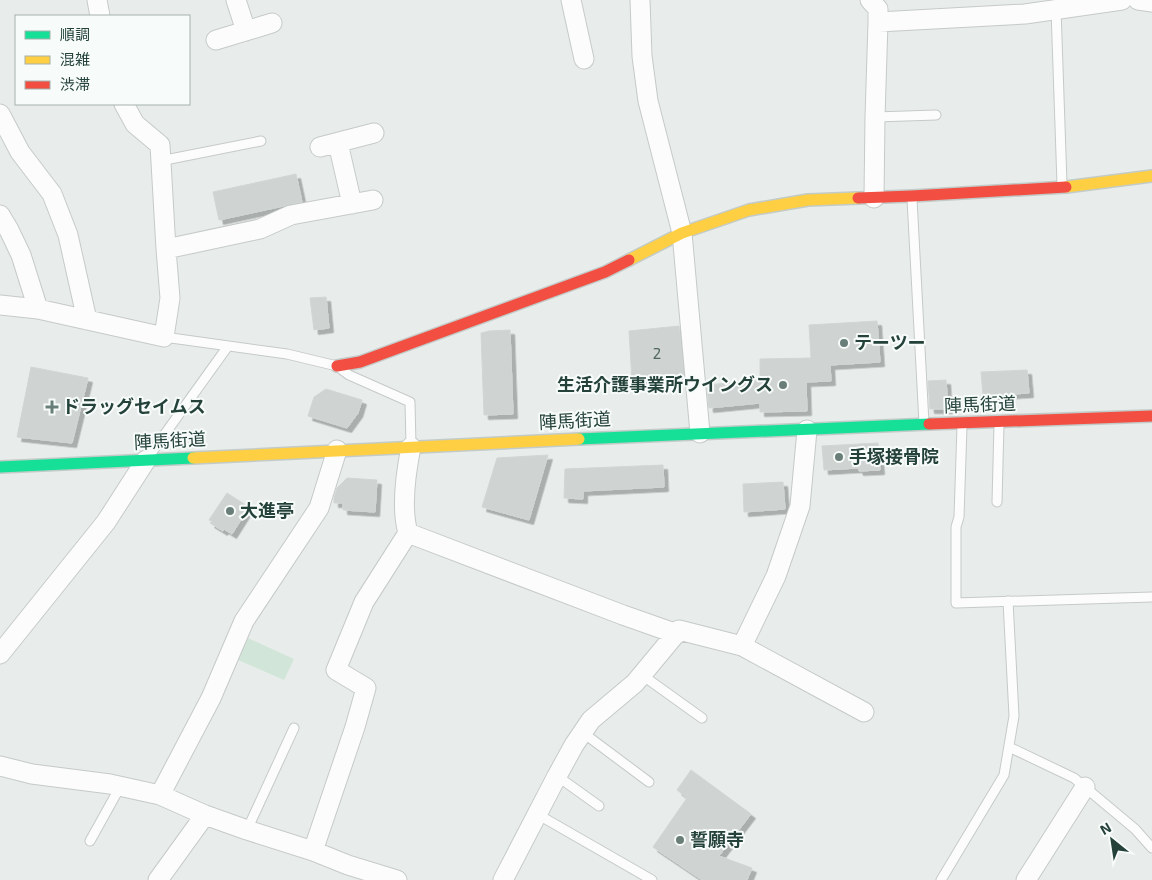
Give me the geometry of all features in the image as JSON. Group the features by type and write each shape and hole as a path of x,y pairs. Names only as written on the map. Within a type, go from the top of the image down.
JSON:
{"main road":[{"path":"337,366 360,362 378,356 605,272 682,233 749,210 808,200 1062,187 1152,176"},
{"name":"陣馬街道","path":"0,467 700,433 1152,416"}],"street":[{"path":"97,0 100,15"},
{"path":"236,0 246,31"},
{"path":"570,0 584,59"},
{"path":"640,0 642,56 648,101 682,233 700,433"},
{"path":"870,0 878,8 874,198"},
{"path":"878,22 1026,14 1122,0"},
{"path":"1138,0 1152,2"},
{"path":"216,40 272,23"},
{"path":"0,305 38,309 164,337 170,298 160,145 135,124 125,105"},
{"path":"0,114 20,152 52,194 68,234 87,320"},
{"path":"352,204 329,145 374,133"},
{"path":"166,249 260,230 291,215 373,200"},
{"path":"0,215 21,255 38,309"},
{"path":"742,646 776,576 800,506 807,430"},
{"path":"408,533 405,524 405,493 411,447"},
{"path":"160,795 211,698 244,621 319,508 337,450"},
{"path":"0,654 106,522 146,460"},
{"path":"408,533 623,616 676,634"},
{"path":"313,851 352,736 366,688 336,670 364,602 408,533"},
{"path":"502,880 582,732 591,720 635,684 679,630 742,646 864,712"},
{"path":"0,766 32,774 110,784 160,795 205,815 247,830 398,880"},
{"path":"1026,880 1085,787"},
{"path":"158,880 205,815"}],"lane":[{"path":"1056,10 1062,187"},
{"path":"875,117 936,115"},
{"path":"160,161 261,141"},
{"path":"912,196 924,424"},
{"path":"164,337 286,354 337,366 349,375 410,402 411,447"},
{"path":"146,460 228,346"},
{"path":"997,502 999,422"},
{"path":"962,423 959,517 956,527 956,603 1152,597"},
{"path":"941,880 1004,775 1014,716 1008,601"},
{"path":"642,675 702,718"},
{"path":"247,830 294,728"},
{"path":"582,732 649,782"},
{"path":"1009,747 1074,778 1135,829 1152,848"},
{"path":"557,776 599,806"},
{"path":"90,841 120,787"},
{"path":"536,814 652,880"}],"green space":[{"path":"248,638 294,659 284,680 238,660"}],"building":[{"path":"296,174 302,202 219,220 213,192"},
{"path":"326,297 329,328 314,330 310,298"},
{"path":"877,321 880,362 830,365 831,381 806,382 807,411 760,412 760,403 709,408 707,385 760,380 760,359 811,358 809,325"},
{"path":"679,326 684,377 632,381 629,331"},
{"path":"510,330 513,414 484,415 481,333"},
{"name":"ドラッグセイムス","path":"31,367 88,378 72,443 17,437"},
{"path":"1027,370 1029,393 983,396 981,372"},
{"path":"946,380 948,409 930,409 928,381"},
{"path":"326,389 362,400 358,413 347,428 308,416 314,397"},
{"path":"878,443 880,470 859,471 858,468 824,470 822,446"},
{"path":"548,455 529,520 482,507 497,458"},
{"path":"663,465 664,487 583,491 583,499 564,498 565,469"},
{"path":"347,478 377,480 375,512 343,510 343,503 334,503 337,488"},
{"path":"783,482 785,509 744,512 743,484"},
{"path":"227,493 249,507 232,534 224,529 223,531 210,523 212,521 209,520"},
{"path":"691,770 751,814 719,856 752,868 747,880 702,880 653,847 687,798 677,790"}],"traffic: fast":[{"path":"579,439 929,424"},
{"path":"0,467 193,458"}],"traffic: slow":[{"path":"1066,187 1152,176"},
{"path":"629,260 682,233 749,210 808,200 858,198"},
{"path":"193,458 579,439"}],"traffic: jam":[{"path":"858,198 1066,187"},
{"path":"337,366 360,362 605,272 629,260"},
{"path":"929,424 1152,416"}],"place":[{"name":"テーツー","path":"844,343"},
{"name":"生活介護事業所ウイングス","path":"783,385"},
{"name":"ドラッグセイムス","path":"52,407"},
{"name":"手塚接骨院","path":"839,457"},
{"name":"大進亭","path":"230,511"},
{"name":"誓願寺","path":"680,840"}]}
